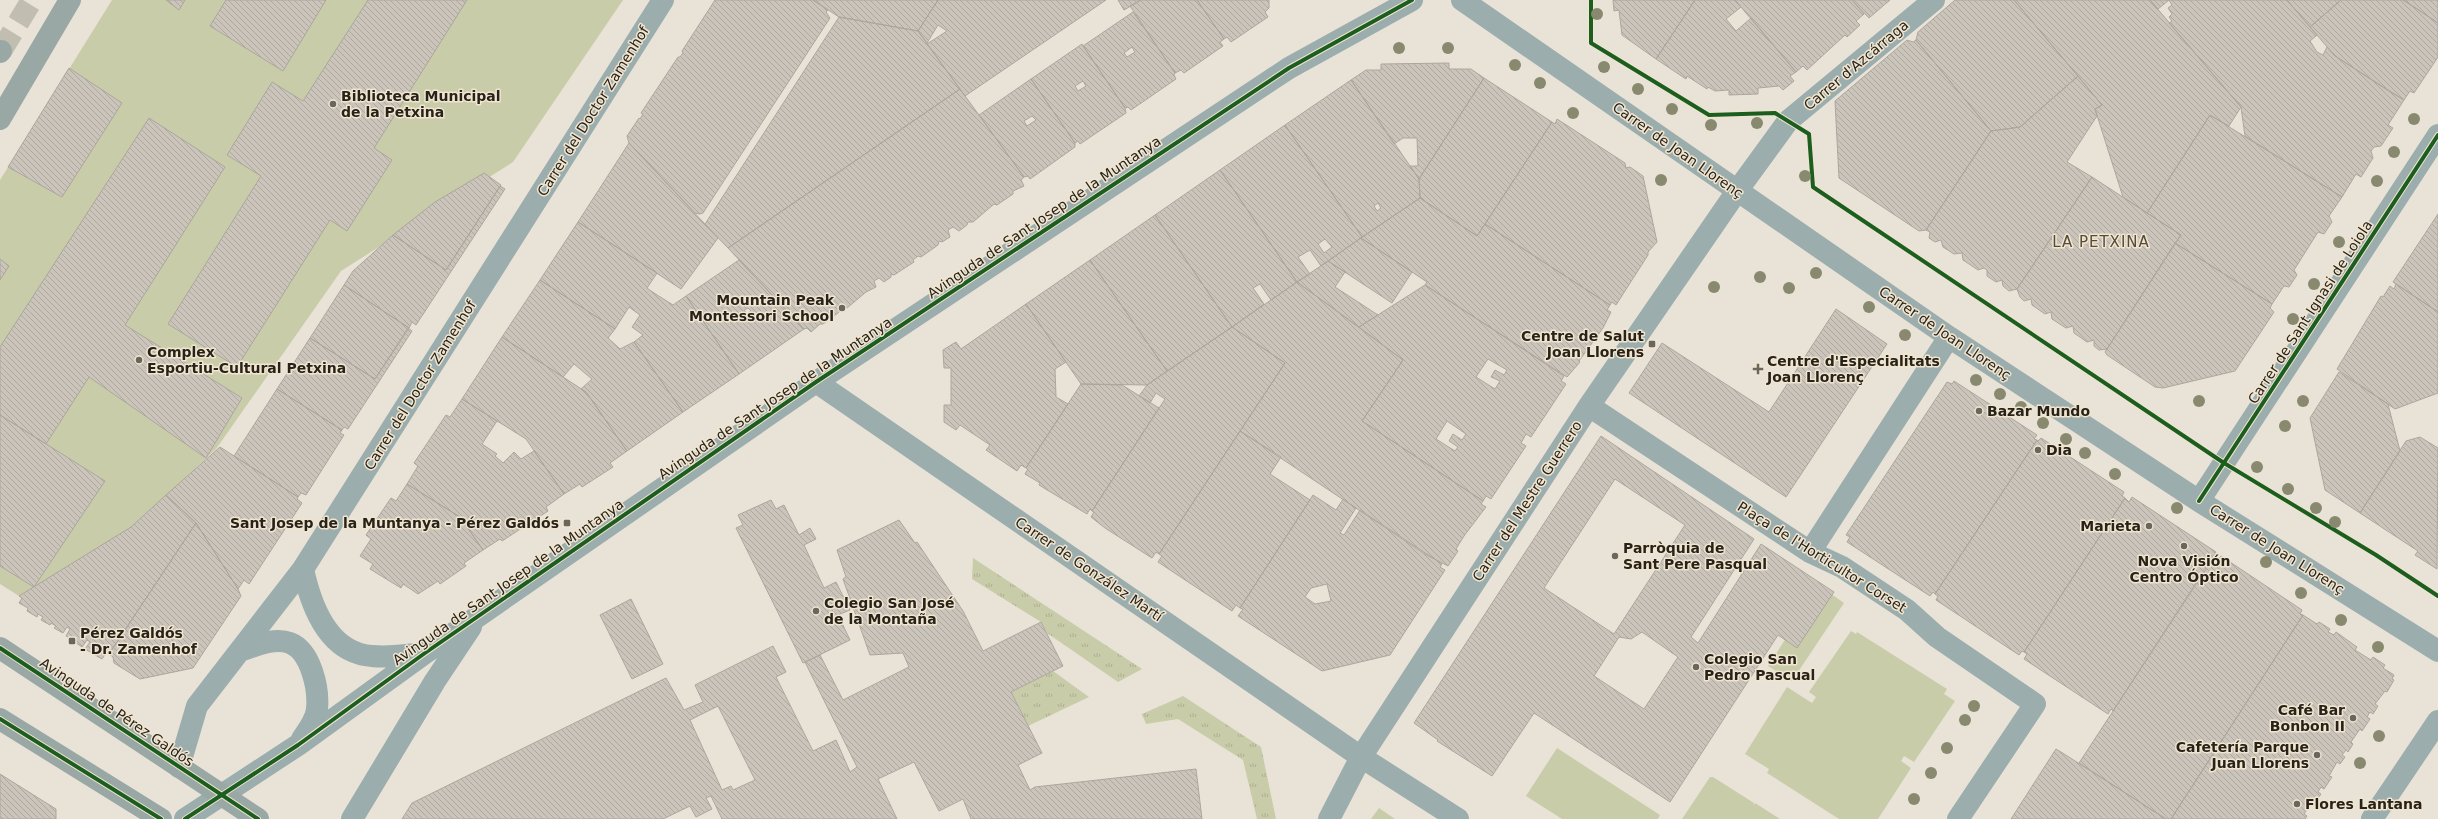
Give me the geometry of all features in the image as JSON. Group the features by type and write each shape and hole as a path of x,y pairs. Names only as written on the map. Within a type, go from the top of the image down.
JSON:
{"main road":[{"path":"0,119 70,0"},
{"name":"Avinguda de Pérez Galdós","path":"0,648 258,819"},
{"path":"0,719 161,819"}],"street":[{"name":"Carrer del Doctor Zamenhof","path":"179,767 197,706 303,570 663,0"},
{"name":"Avinguda de Sant Josep de la Muntanya","path":"223,795 298,745 483,612 816,382 1296,64 1412,0"},
{"name":"Carrer de Joan Llorenç","path":"1462,0 1948,337 2199,500 2438,651"},
{"name":"Carrer d'Azcárraga","path":"1737,190 1788,121 1934,0"},
{"name":"Carrer de Sant Ignasi de Loiola","path":"2199,500 2438,135"},
{"name":"Carrer del Mestre Guerrero","path":"1329,819 1361,757 1589,406 1737,190"},
{"path":"1810,552 1948,337"},
{"name":"Carrer de González Martí","path":"816,382 1361,757"},
{"name":"Plaça de l'Horticultor Corset","path":"1589,406 1810,552 1842,567 1907,610 1937,637 2035,704 1958,819"},
{"name":"Avinguda de Sant Josep de la Muntanya","path":"303,570 313,605 322,623 333,638 344,646 371,656 398,656 425,653"},
{"name":"Avinguda de Sant Josep de la Muntanya","path":"352,819 435,680 464,636 483,612"},
{"name":"Avinguda de Sant Josep de la Muntanya","path":"240,652 264,642 279,642 291,643 305,656 316,690 317,710 310,727 298,745"},
{"path":"2372,819 2438,721"},
{"path":"1361,757 1458,819"},
{"path":"185,819 223,795"}],"green space":[{"name":"Complex Esportiu-Cultural Petxina","path":"112,0 623,0 513,162 341,271 216,449 128,531 19,596 0,584 0,180"},
{"path":"973,558 1142,669 1118,682 1047,633 1041,622 972,579"},
{"path":"1820,586 1844,603 1792,681 1768,666"},
{"path":"1851,631 1856,634 1857,632 1947,689 1944,694 1955,701 1914,762 1904,756 1901,761 1911,768 1878,819 1839,819 1767,773 1769,769 1745,754 1787,687 1812,703 1816,697 1809,692"},
{"path":"1053,671 1089,697 1028,726 1011,692"},
{"path":"1183,696 1261,747 1276,819 1257,819 1243,760 1178,719 1146,724 1142,714"},
{"path":"1557,748 1660,815 1658,819 1562,819 1526,796"},
{"path":"1710,777 1713,777 1754,803 1753,806 1755,803 1780,819 1682,819"},
{"path":"1379,808 1395,819 1371,819"}],"building":[{"path":"166,0 185,0 179,10"},
{"path":"226,0 326,0 283,71 210,26"},
{"path":"368,0 467,0 374,148 392,160 347,231 330,220 237,367 168,324 261,176 227,155 272,82 303,101"},
{"path":"715,0 813,0 828,10 826,12 830,18 703,213 700,214 695,213 629,143 627,136 639,118 640,119 643,114 641,113 678,57 680,57 683,53 682,51"},
{"path":"813,0 938,0 918,31 839,17"},
{"path":"938,0 1106,0 965,96 927,44 947,31 938,25 927,43 918,31"},
{"path":"1118,0 1141,0 1124,10"},
{"path":"1141,0 1197,0 1224,39 1220,42 1223,46 1184,73 1181,70 1175,73 1130,6"},
{"path":"1197,0 1269,0 1269,8 1265,12 1268,17 1231,42 1227,37 1224,39"},
{"path":"1613,0 1695,0 1656,59 1622,35 1619,10 1614,11"},
{"path":"1695,0 1735,0 1741,7 1726,19 1736,31 1751,18 1796,72 1790,76 1794,81 1783,90 1779,86 1758,88 1758,94 1729,95 1729,90 1715,91 1708,87 1707,89 1687,76 1686,79 1656,59"},
{"path":"1735,0 1852,0 1864,14 1856,21 1860,25 1847,37 1845,35 1807,70 1803,66 1796,72"},
{"path":"1852,0 1890,0 1869,18"},
{"path":"1955,0 2014,0 2078,76 2020,127 1991,131 1916,40 1918,32"},
{"path":"2014,0 2150,0 2241,107 2229,126 2210,115 2147,213 2123,197 2095,109 2102,105"},
{"path":"2150,0 2169,0 2158,9"},
{"path":"2169,0 2287,0 2317,35 2310,41 2317,52 2323,55 2327,47 2335,56 2404,100 2388,125 2393,128 2381,146 2374,147 2371,151 2373,158 2361,177 2356,174 2342,197 2245,136 2241,107 2169,23 2172,21 2169,17 2172,14 2168,8 2172,5"},
{"path":"2287,0 2341,0 2310,27"},
{"path":"2341,0 2403,0 2438,23 2438,57 2414,93 2410,91 2404,100 2387,90 2335,56 2310,27"},
{"path":"2403,0 2438,0 2438,23 2416,8"},
{"path":"1133,12 1175,73 1174,75 1176,79 1131,110 1128,107 1125,108 1083,46","holes":["1132,47 1135,52 1127,57 1124,53"]},
{"path":"839,17 918,31 960,89 728,248 705,224"},
{"path":"1907,40 1913,42 1916,40 1991,131 1926,230 1919,231 1839,178 1835,101"},
{"path":"1082,44 1125,108 1126,113 1080,144 1078,141 1075,143 1031,79","holes":["1083,81 1086,86 1078,91 1075,86"]},
{"path":"1449,63 1449,69 1471,69 1484,78 1419,179 1410,166 1418,166 1417,138 1403,138 1394,144 1351,80 1366,70 1381,70 1381,64"},
{"path":"69,68 122,103 62,197 8,167"},
{"path":"2078,76 2102,105 2095,109 2097,116 2067,162 2092,177 2017,289 2009,291 2003,286 2002,280 1996,282 1987,276 1987,270 1984,268 1978,270 1963,260 1962,253 1954,254 1943,247 1941,240 1935,242 1929,238 1930,232 1926,230 1991,131 2020,127"},
{"path":"1484,78 1552,122 1477,236 1420,198 1419,179"},
{"path":"1031,79 1075,143 1075,147 1030,179 1028,176 1024,177 979,115","holes":["1032,116 1036,120 1027,126 1024,121"]},
{"path":"1351,80 1419,179 1420,198 1362,237 1285,125","holes":["1378,203 1381,208 1377,211 1374,206"]},
{"path":"960,89 1024,177 1021,180 1024,186 1013,191 1013,194 997,205 994,204 973,222 968,222 967,225 959,231 953,227 948,230 950,237 942,242 939,241 938,245 921,257 918,256 913,260 914,262 894,275 891,274 891,277 884,282 879,278 874,281 876,287 866,292 847,308 844,307 811,332 807,328 804,329 728,248"},
{"path":"2210,115 2342,197 2329,216 2332,222 2324,234 2318,232 2294,270 2297,275 2289,287 2284,286 2272,304 2175,243 2181,235 2147,213"},
{"path":"149,118 225,167 125,325 242,398 206,458 89,377 46,444 0,415 0,347"},
{"path":"1557,119 1625,163 1626,168 1630,167 1643,176 1657,242 1648,252 1648,255 1616,305 1612,302 1610,305 1485,224 1552,122 1555,124"},
{"path":"1285,125 1362,237 1321,266 1310,250 1298,257 1310,274 1297,282 1220,170","holes":["1325,239 1332,247 1324,253 1318,244"]},
{"path":"629,143 718,238 681,289 578,222"},
{"path":"1220,170 1297,282 1271,300 1260,284 1253,288 1264,304 1232,327 1155,215"},
{"path":"484,173 501,185 446,270 393,235 435,202"},
{"path":"2092,177 2181,235 2107,349 2099,350 2094,346 2094,340 2087,342 2074,333 2073,326 2066,328 2052,319 2051,312 2045,314 2032,305 2031,299 2024,301 2020,297 2017,289"},
{"path":"500,186 505,189 416,325 412,322 409,328 344,285 353,271 393,235 446,270"},
{"path":"1420,198 1477,236 1485,224 1610,305 1607,310 1611,312 1603,328 1579,361 1580,362 1567,377 1425,285 1427,282 1361,238"},
{"path":"2438,214 2438,312 2393,282"},
{"path":"1155,215 1232,327 1167,371 1090,260"},
{"path":"578,222 657,273 647,288 654,293 673,305 686,296 739,374 683,412 634,342 643,335 632,327 640,315 629,307 615,329 540,280"},
{"path":"1361,238 1412,272 1392,303 1328,261"},
{"path":"2175,243 2272,304 2270,308 2274,312 2235,371 2163,388 2155,387 2107,355 2105,352"},
{"path":"0,259 9,266 0,280"},
{"path":"739,260 804,329 739,374 686,296","holes":["748,308 751,311 747,314 744,310","754,312 756,315 750,319 748,316"]},
{"path":"1090,260 1167,371 1147,385 1081,384 1026,304"},
{"path":"1328,261 1345,272 1335,287 1378,315 1359,327 1297,282"},
{"path":"540,280 615,329 608,338 620,349 634,342 683,412 627,451 586,392 581,389 592,379 574,364 563,377 502,337"},
{"path":"1297,282 1403,360 1362,421 1483,501 1481,504 1486,507 1464,536 1456,549 1458,551 1448,566 1425,554 1240,431 1285,363 1232,327"},
{"path":"2396,284 2438,312 2438,393 2395,409 2337,369 2381,296 2383,297 2390,286 2394,289"},
{"path":"344,285 409,328 375,379 310,338"},
{"path":"1425,285 1564,376 1561,381 1566,384 1531,437 1526,434 1521,443 1526,446 1491,499 1486,496 1483,501 1362,421 1403,360 1359,327","holes":["1488,359 1507,370 1504,375 1495,370 1491,377 1500,381 1495,389 1476,377","1447,421 1466,434 1462,440 1453,434 1449,441 1458,447 1455,451 1436,439"]},
{"path":"1026,304 1066,362 1055,369 1056,397 1068,404 1026,468 1021,465 1017,471 986,450 990,445 960,425 956,430 944,422 944,405 951,405 951,368 944,368 943,350 956,342 961,349"},
{"path":"1836,309 1887,344 1786,497 1629,393 1662,343 1769,412"},
{"path":"1232,327 1285,363 1159,554 1156,552 1152,558 1105,528 1091,517 1094,512 1092,511 1165,399 1156,393 1150,403 1139,396 1147,385"},
{"path":"408,328 412,331 348,429 344,427 342,430 277,389 310,338 375,379"},
{"path":"502,337 586,392 627,451 610,463 613,467 582,487 580,484 564,494 526,439 462,399"},
{"path":"2339,372 2388,404 2400,451 2360,513 2325,490 2310,418"},
{"path":"1954,381 2037,435 2034,439 2037,440 1935,594 1933,592 1930,596 1847,542 1850,537 1846,535 1947,382 1952,384"},
{"path":"1081,384 1122,385 1159,408 1092,511 1090,509 1087,514 1039,485 1040,483 1025,474 1028,469 1026,468"},
{"path":"277,389 342,430 340,433 344,435 306,495 301,493 298,497 234,456"},
{"path":"462,399 497,421 482,444 497,454 495,456 503,463 514,452 521,459 534,451 564,494 546,507 548,511 502,541 500,539 483,550 460,517 407,484 418,466 414,463 446,415 450,417"},
{"path":"0,415 105,481 34,587 0,566"},
{"path":"1240,431 1281,457 1270,474 1310,500 1240,608 1236,605 1232,611 1158,562 1162,556 1159,554"},
{"path":"1601,436 1754,539 1691,637 1698,643 1761,544 1834,592 1797,648 1778,635 1670,802 1534,713 1492,776 1437,741 1438,740 1414,723","holes":["1642,632 1678,657 1644,709 1594,676 1619,637 1631,639"]},
{"path":"2420,437 2438,448 2437,569 2415,555 2418,551 2360,513 2406,441"},
{"path":"2041,438 2124,492 2122,496 2125,498 2024,652 2022,651 2019,655 1936,600 1938,596 1935,594 2037,440 2038,441"},
{"path":"220,447 298,497 297,499 302,503 249,584 244,580 238,589 196,523 166,495"},
{"name":"Parròquia de Sant Pere Pasqual","path":"1615,479 1685,525 1614,634 1544,588"},
{"path":"407,484 460,517 483,550 464,563 466,566 440,584 438,581 418,594 403,584 401,588 370,569 373,564 360,556 371,539 366,535 391,498 396,501"},
{"path":"166,495 196,523 109,654 106,653 102,659 85,649 90,642 87,640 82,647 66,636 70,629 67,627 63,633 54,628 56,626 51,623 50,625 41,620 43,617 38,614 37,617 27,611 28,608 19,603 22,598 19,596 131,527"},
{"path":"1313,495 1336,510 1343,499 1356,508 1340,533 1344,535 1360,510 1442,564 1440,567 1445,570 1390,655 1322,671 1238,616 1243,609 1240,608","holes":["1327,584 1331,601 1315,604 1305,597 1311,588"]},
{"path":"2132,497 2216,552 2113,711 2111,709 2108,714 2024,659 2027,654 2024,652 2125,498 2129,502"},
{"path":"771,500 776,509 784,505 799,535 810,528 816,539 804,545 824,588 836,582 850,610 838,615 850,640 803,663 736,528 743,525 738,515"},
{"path":"899,520 915,543 917,542 963,611 983,651 1041,622 1063,666 1011,692 1042,753 1018,765 1030,790 1035,787 1196,769 1202,819 971,819 963,799 939,811 914,762 878,779 897,819 722,819 711,796 706,798 712,809 696,817 690,806 663,819 402,819 412,803 666,678 684,710 703,702 695,685 773,646 786,672 776,677 813,751 836,740 850,772 857,767 805,662 820,655 843,700 909,667 903,653 870,655 843,579 846,577 837,550","holes":["718,706 755,780 733,790 731,786 722,790 690,720"]},
{"path":"196,523 241,596 193,668 140,679 114,663 113,657 109,654"},
{"path":"2221,556 2302,610 2300,614 2303,615 2171,819 2166,819 2079,763 2214,557 2218,560"},
{"path":"631,599 663,664 632,679 600,615"},
{"path":"2303,615 2317,624 2319,622 2330,629 2328,632 2334,635 2336,632 2357,647 2355,650 2371,660 2373,657 2385,665 2383,668 2394,675 2392,679 2394,680 2387,692 2385,691 2375,704 2378,706 2373,714 2370,712 2367,717 2370,719 2362,731 2360,729 2351,742 2353,744 2348,752 2346,750 2342,755 2345,757 2340,764 2337,762 2329,776 2332,777 2324,789 2321,787 2318,792 2321,794 2316,801 2313,800 2304,814 2307,816 2305,819 2171,819"},
{"path":"2056,749 2061,752 2166,819 2011,819"},
{"path":"0,774 56,809 56,819 0,819"}],"tunnel":[{"path":"1,51 32,0"}],"cycle path":[{"path":"185,819 298,745 425,653 816,382 1289,68 1412,0"},
{"path":"1591,0 1591,43 1709,115 1775,113 1809,134 1813,187 2224,463 2376,555 2438,596"},
{"path":"2199,501 2438,135"},
{"path":"0,648 258,819"},
{"path":"0,719 161,819"}],"place":[{"name":"Biblioteca Municipal de la Petxina","path":"333,104"},
{"name":"Mountain Peak Montessori School","path":"842,308"},
{"name":"Centre de Salut Joan Llorens","path":"1652,344"},
{"name":"Complex Esportiu-Cultural Petxina","path":"139,360"},
{"name":"Centre d'Especialitats Joan Llorenç","path":"1758,369"},
{"name":"Bazar Mundo","path":"1979,411"},
{"name":"Dia","path":"2038,450"},
{"name":"Sant Josep de la Muntanya - Pérez Galdós","path":"567,523"},
{"name":"Marieta","path":"2149,526"},
{"name":"Nova Visión Centro Óptico","path":"2184,546"},
{"name":"Parròquia de Sant Pere Pasqual","path":"1615,556"},
{"name":"Colegio San José de la Montaña","path":"816,611"},
{"name":"Pérez Galdós - Dr. Zamenhof","path":"72,641"},
{"name":"Colegio San Pedro Pascual","path":"1696,667"},
{"name":"Café Bar Bonbon II","path":"2353,718"},
{"name":"Cafetería Parque Juan Llorens","path":"2317,755"},
{"name":"Flores Lantana","path":"2297,804"}],"district":[{"name":"LA PETXINA","path":"2101,242"}]}
